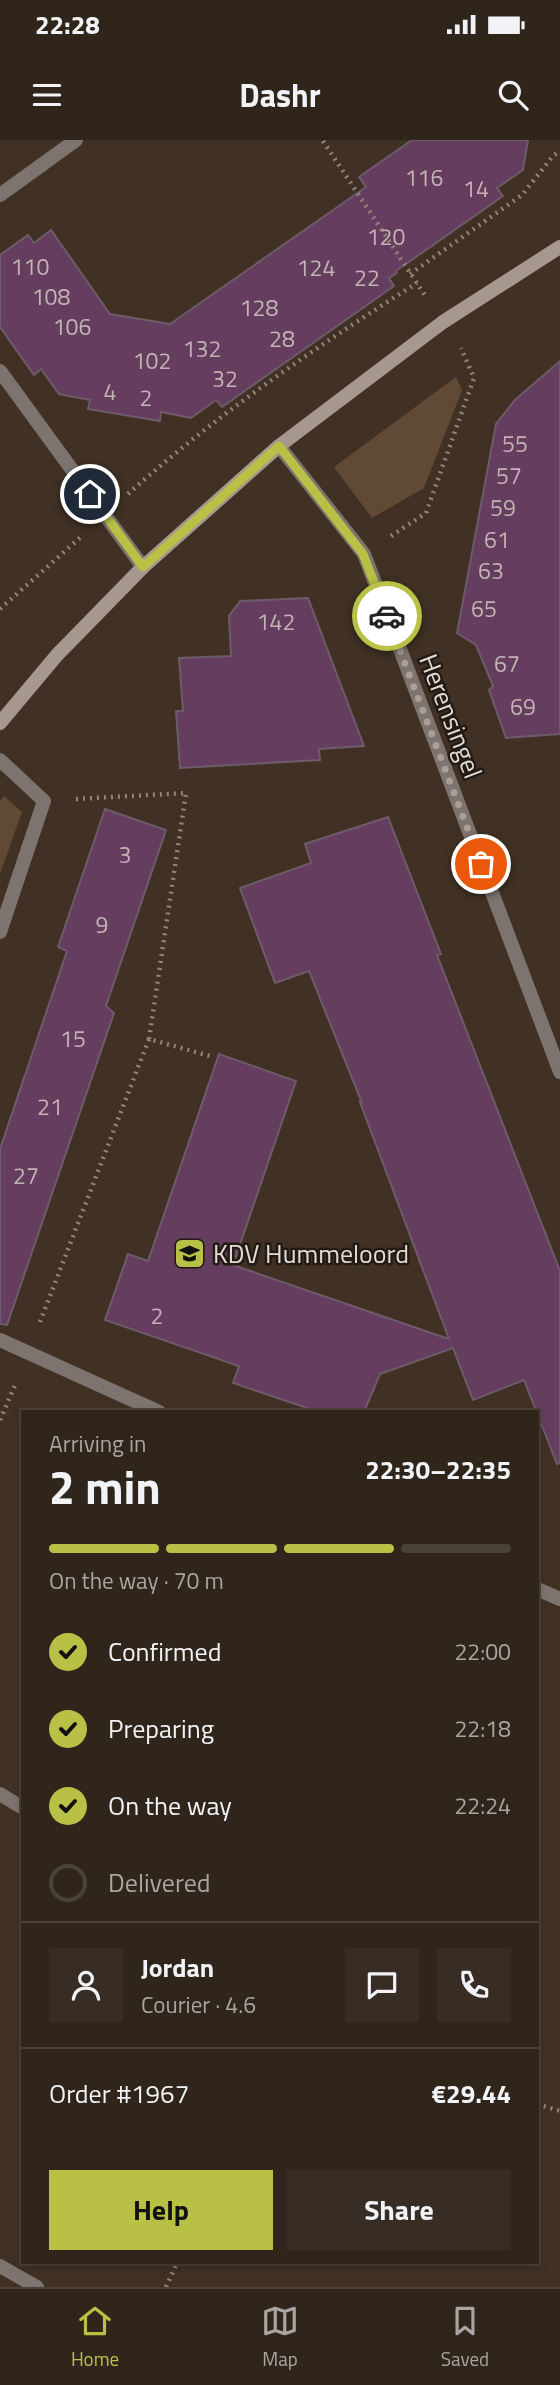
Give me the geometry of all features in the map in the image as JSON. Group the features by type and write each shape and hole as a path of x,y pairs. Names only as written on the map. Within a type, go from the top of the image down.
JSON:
{"main road":[{"path":"0,723 57,655 143,567 279,446 443,322 560,247"}],"street":[{"path":"0,195 76,140"},
{"path":"0,371 143,567"},
{"name":"Herensingel","path":"279,446 363,554 560,1072"},
{"path":"0,760 44,801 0,932"},
{"path":"0,1340 155,1410"},
{"path":"539,1590 560,1598"},
{"path":"0,1794 21,1807"},
{"path":"0,2266 37,2287"}],"path":[{"path":"410,274 522,195 560,151"},
{"path":"0,609 162,463 241,402 348,327 417,283"},
{"path":"0,1420 29,1353 149,1039 186,793 44,801"},
{"path":"149,1039 210,1056"},
{"path":"539,2105 560,2111"},
{"path":"166,2287 177,2264"}],"shaded area":[{"path":"456,377 462,390 424,488 372,518 334,467"},
{"path":"4,796 22,812 0,874 0,801"}],"building":[{"path":"412,140 528,140 523,170 497,188 503,196 396,271 397,273 389,278 394,286 222,407 216,400 191,418 161,412 160,421 88,409 90,400 59,394 41,369 34,375 0,327 0,255 28,235 34,243 51,230 110,314 170,324 366,187 359,177"},
{"path":"560,361 560,734 506,738 489,690 493,686 476,645 457,633 496,424 515,400"},
{"path":"308,598 364,746 319,749 320,760 180,768 176,711 183,711 179,658 231,656 229,616 240,601"},
{"path":"105,809 166,830 106,1006 114,1013 7,1325 0,1324 0,1149 67,951 58,947"},
{"path":"388,817 441,954 437,955 560,1271 560,1463 557,1464 539,1418 539,1410 536,1410 524,1380 473,1400 453,1348 380,1374 365,1410 313,1410 233,1383 239,1366 105,1320 128,1254 148,1261 219,1054 296,1081 233,1265 449,1339 360,1102 362,1103 309,971 275,983 240,888 311,863 305,844"}],"way so far":[{"path":"387,616 481,864"}],"place":[{"name":"KDV Hummeloord","path":"190,1253"}],"route":[{"path":"90,494 143,567 279,446 363,554 387,616"}]}
